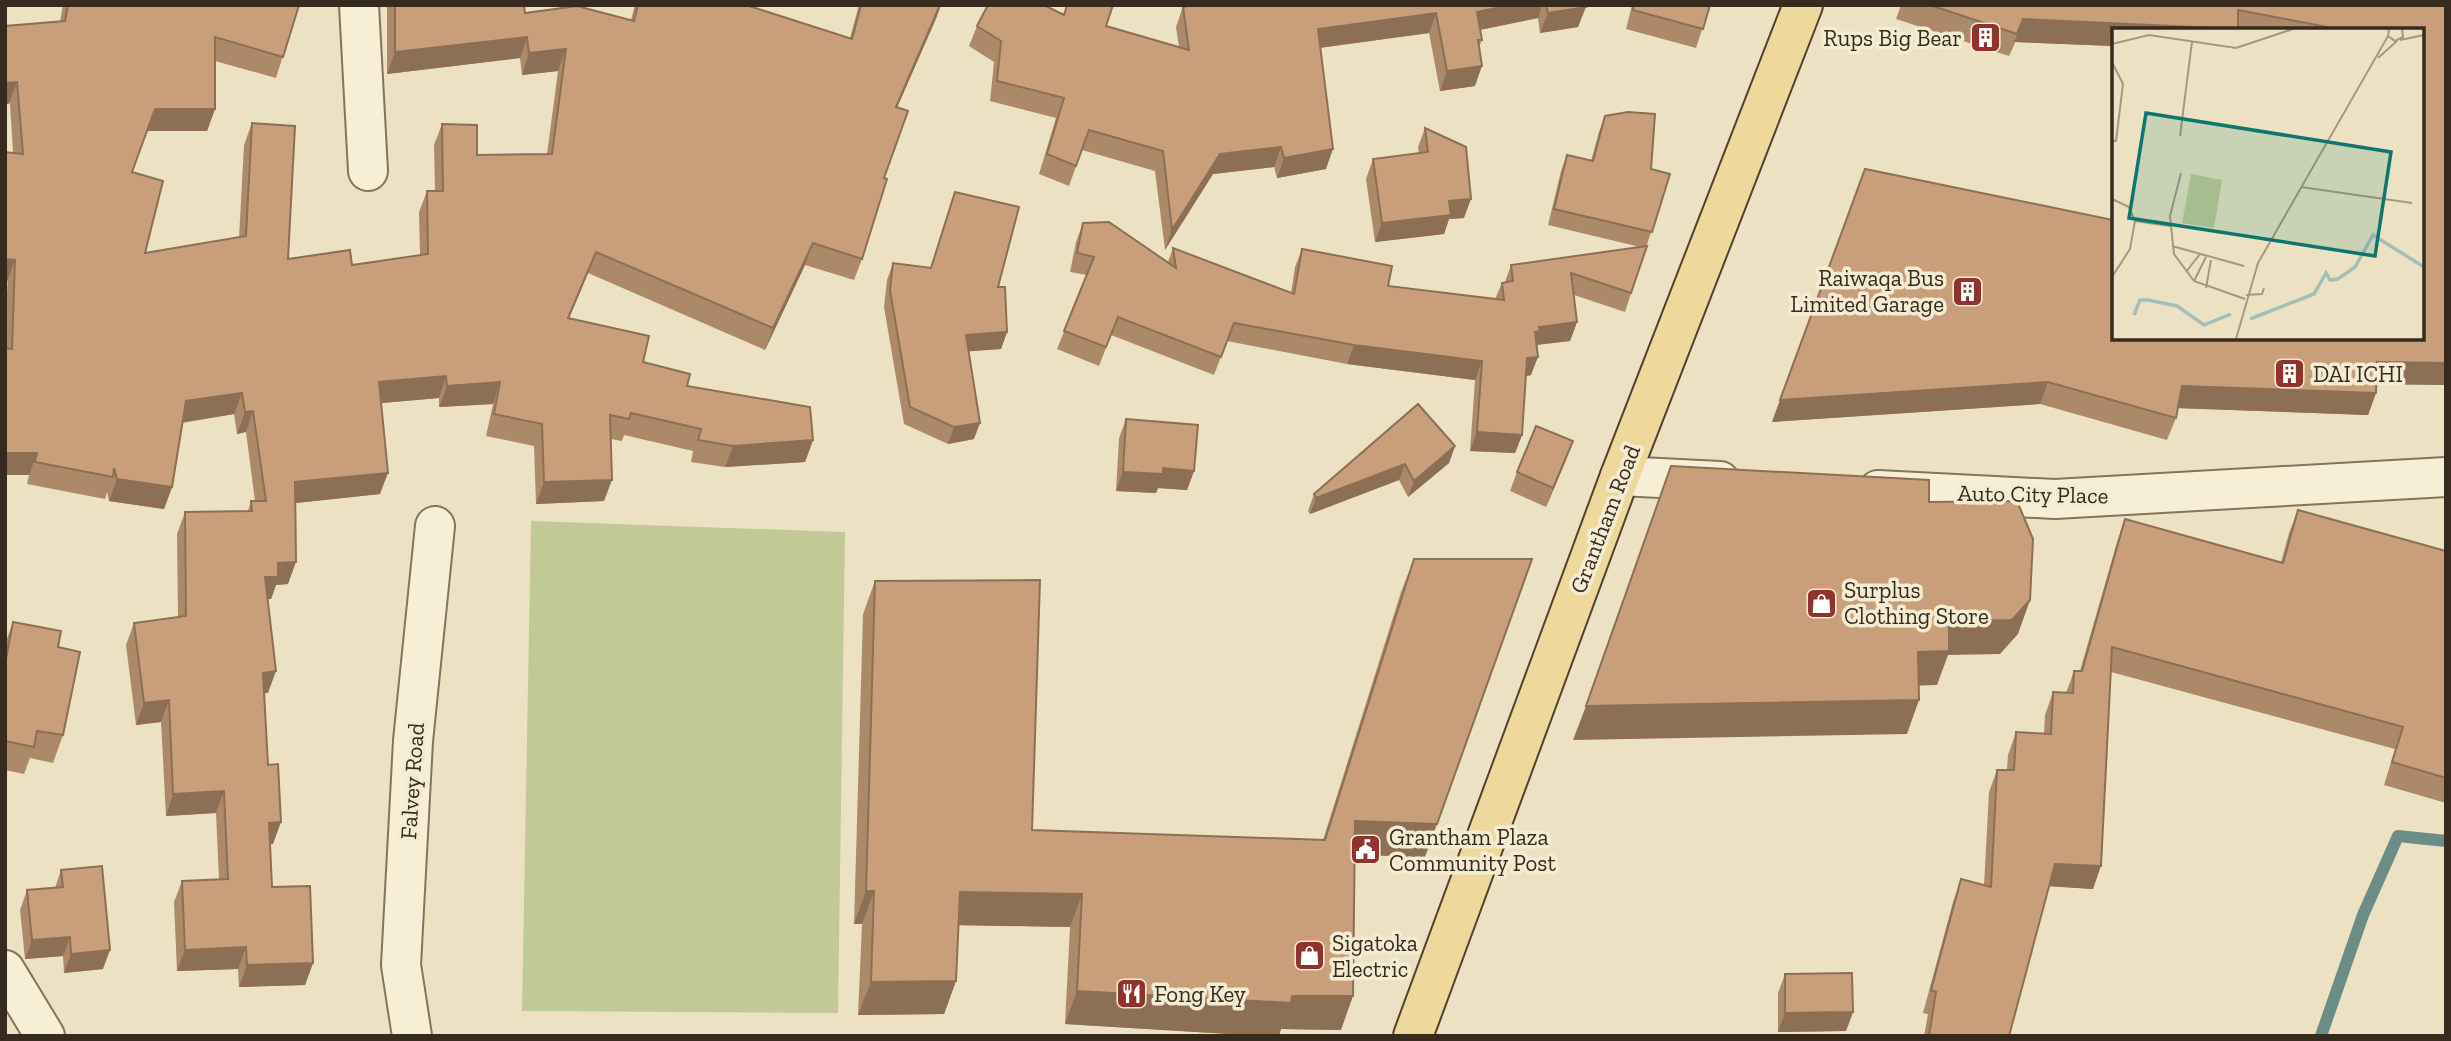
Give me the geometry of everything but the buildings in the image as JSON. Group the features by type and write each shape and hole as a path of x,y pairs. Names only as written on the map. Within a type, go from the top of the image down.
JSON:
{"main road":[{"name":"Grantham Road","path":"1413,1036 1620,476 1803,5"}],"street":[{"path":"359,5 368,171"},
{"path":"1620,476 1756,483"},
{"name":"Auto City Place","path":"1838,488 2055,499 2446,477"},
{"name":"Falvey Road","path":"412,1036 401,965 413,741 435,526"},
{"path":"5,970 45,1036"}],"green space":[{"path":"531,521 845,532 838,1013 522,1011"}],"waterway":[{"path":"2321,1036 2363,915 2398,836 2446,841"}],"place":[{"name":"Rups Big Bear","path":"1985,38"},
{"name":"Raiwaqa Bus Limited Garage","path":"1967,291"},
{"name":"DAI ICHI","path":"2290,374"},
{"name":"Surplus Clothing Store","path":"1821,603"},
{"name":"Grantham Plaza Community Post","path":"1366,850"},
{"name":"Sigatoka Electric","path":"1309,956"},
{"name":"Fong Key","path":"1131,994"}]}
